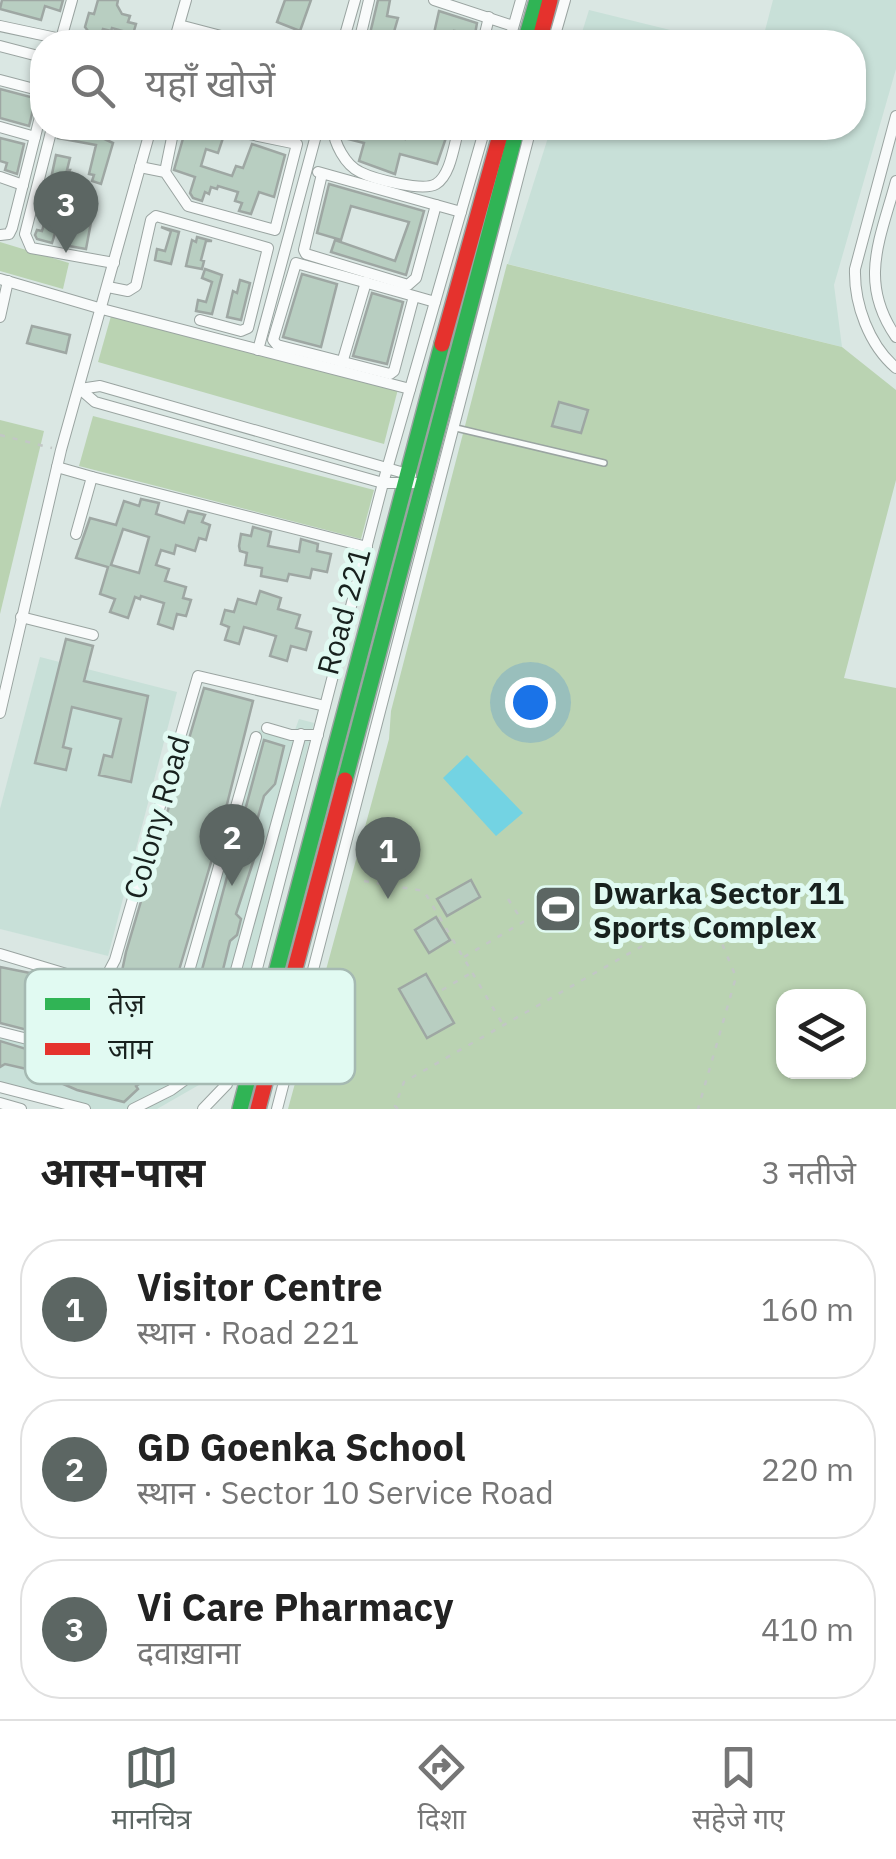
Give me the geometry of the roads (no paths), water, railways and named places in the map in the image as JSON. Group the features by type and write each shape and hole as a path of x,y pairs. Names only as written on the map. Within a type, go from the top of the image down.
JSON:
{"main road":[{"path":"528,30 537,0"},
{"path":"542,30 550,0"},
{"name":"Road 221","path":"277,969 499,140"},
{"name":"Road 221","path":"295,969 513,140"},
{"path":"312,904 329,909"},
{"path":"264,942 283,947"},
{"path":"226,1109 247,1084"},
{"name":"Road 221","path":"240,1109 247,1084"},
{"name":"Road 221","path":"258,1109 265,1084"}],"street":[{"path":"64,30 72,0"},
{"path":"177,30 186,0"},
{"path":"346,30 355,0"},
{"path":"362,30 369,0"},
{"path":"434,0 514,26"},
{"path":"513,30 520,0"},
{"path":"556,30 564,0"},
{"path":"486,30 489,17"},
{"path":"179,24 201,30"},
{"path":"0,26 30,32"},
{"path":"0,46 30,54"},
{"path":"0,80 30,89"},
{"path":"896,116 855,269 855,284 864,320 880,350 896,368"},
{"path":"0,127 30,136"},
{"path":"0,234 9,234 12,228 34,140"},
{"path":"49,140 25,234 31,248 114,263"},
{"path":"0,714 61,450 148,140"},
{"path":"165,172 172,140"},
{"path":"140,167 165,172 188,206 275,230 297,144 278,140"},
{"path":"258,350 315,140"},
{"path":"335,140 358,172 422,189 439,183 454,140"},
{"path":"257,969 383,483 478,140"},
{"path":"313,969 528,140"},
{"path":"307,170 461,212"},
{"path":"322,174 306,254 375,276 413,282 436,205"},
{"path":"0,177 23,185"},
{"path":"896,181 873,271 882,316 896,337"},
{"path":"108,287 128,290 136,286 151,220 156,216 268,248 248,328 241,331 200,320"},
{"path":"282,260 435,302"},
{"path":"296,263 273,340 277,346 386,375 394,371 414,296"},
{"path":"0,317 4,280 410,389"},
{"path":"342,363 366,282"},
{"path":"80,389 100,386 388,466 406,479 422,483"},
{"path":"80,389 95,402 383,483 406,479"},
{"path":"57,467 367,547"},
{"path":"76,534 92,477"},
{"path":"21,617 93,635"},
{"name":"Colony Road","path":"110,969 198,676 325,706"},
{"path":"267,728 290,735 318,735"},
{"path":"236,969 300,734"},
{"path":"190,969 256,737"},
{"name":"Colony Road","path":"0,954 50,969"},
{"path":"0,1032 25,1038"},
{"path":"132,1109 179,1084"},
{"path":"203,1109 227,1084"},
{"path":"277,1109 284,1084"},
{"path":"0,1087 85,1109"},
{"path":"0,1103 21,1109"}],"lane":[{"path":"454,427 604,464"}],"water":[{"path":"467,755 523,813 496,836 443,778"}],"place":[{"name":"Vi Care Pharmacy","path":"66,253"},
{"name":"GD Goenka School","path":"232,886"},
{"name":"Visitor Centre","path":"388,899"},
{"name":"Dwarka Sector 11 Sports Complex","path":"558,909"}]}
